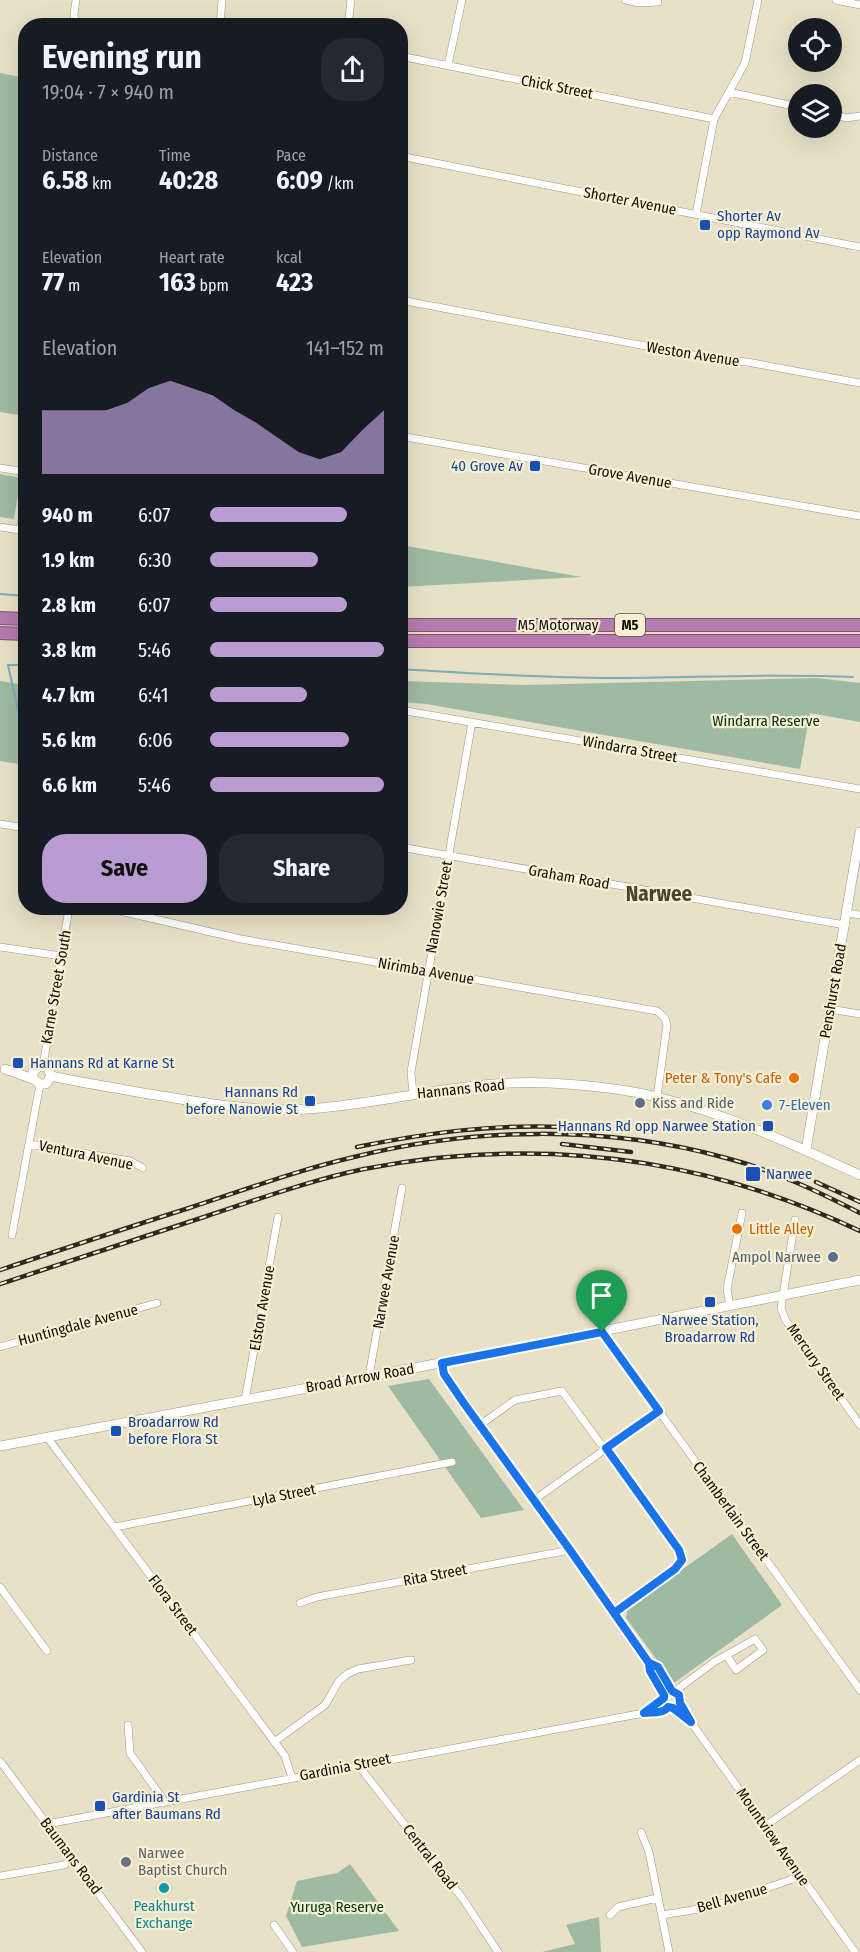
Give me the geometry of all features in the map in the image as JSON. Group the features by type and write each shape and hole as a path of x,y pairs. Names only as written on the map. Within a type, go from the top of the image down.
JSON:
{"highway":[{"path":"0,618 18,619"},
{"name":"M5 Motorway","path":"408,625 860,625"},
{"path":"0,633 18,634"},
{"name":"M5 Motorway","path":"408,641 860,641"}],"street":[{"path":"75,18 76,0"},
{"path":"221,18 222,0"},
{"path":"349,18 351,0"},
{"path":"448,65 462,0"},
{"path":"626,0 639,3 658,2"},
{"path":"696,214 714,119 745,63 758,0"},
{"path":"836,0 860,5"},
{"name":"Chick Street","path":"408,58 714,119"},
{"path":"729,92 788,105"},
{"path":"842,117 860,116"},
{"name":"Shorter Avenue","path":"408,158 860,247"},
{"name":"Weston Avenue","path":"408,302 715,359 747,362 860,383"},
{"name":"Grove Avenue","path":"408,437 860,516"},
{"path":"0,468 18,471"},
{"path":"0,527 18,529"},
{"name":"Windarra Street","path":"408,712 860,789"},
{"name":"Nanowie Street","path":"413,1094 411,1072 472,722"},
{"path":"0,824 18,827"},
{"name":"Penshurst Road","path":"806,1150 860,832"},
{"name":"Graham Road","path":"408,848 845,925"},
{"path":"846,913 860,915"},
{"name":"Karne Street South","path":"12,1235 29,1144 37,1075 68,915"},
{"name":"Nirimba Avenue","path":"137,915 241,939 657,1011 665,1018 667,1025 657,1097"},
{"path":"0,947 61,956"},
{"path":"830,1009 860,1014"},
{"name":"Hannans Road","path":"37,1075 48,1068 51,1076 223,1107 278,1110 320,1108 473,1085 530,1083 601,1088 657,1097 749,1126 860,1175"},
{"path":"3,1069 37,1075"},
{"name":"Ventura Avenue","path":"29,1144 130,1161 143,1168"},
{"name":"Narwee Avenue","path":"369,1376 402,1188"},
{"path":"730,1306 727,1289 742,1213"},
{"name":"Elston Avenue","path":"245,1400 278,1217"},
{"path":"783,1296 795,1220"},
{"name":"Broad Arrow Road","path":"0,1446 442,1363 860,1280"},
{"name":"Mercury Street","path":"783,1296 781,1308 785,1319 860,1425"},
{"name":"Huntingdale Avenue","path":"0,1347 157,1303"},
{"name":"Chamberlain Street","path":"602,1332 860,1690"},
{"path":"442,1363 444,1374 649,1663 650,1671 664,1697 665,1705 671,1708 680,1703 680,1696 673,1691 658,1667 649,1663"},
{"path":"480,1425 515,1400 562,1390 679,1550 682,1560 675,1569 614,1613"},
{"path":"534,1500 659,1411"},
{"name":"Flora Street","path":"48,1437 285,1756 291,1778"},
{"name":"Lyla Street","path":"116,1527 452,1462"},
{"name":"Rita Street","path":"300,1603 317,1597 570,1550"},
{"path":"0,1587 47,1651"},
{"path":"664,1697 714,1662 755,1639 763,1650 736,1670 727,1656"},
{"path":"274,1742 325,1705 339,1681 347,1674 358,1669 411,1660"},
{"name":"Gardinia Street","path":"644,1713 664,1697"},
{"name":"Mountview Avenue","path":"680,1703 691,1722 855,1952"},
{"name":"Gardinia Street","path":"47,1824 358,1765 665,1711 671,1708"},
{"name":"Mountview Avenue","path":"671,1708 691,1722"},
{"path":"128,1725 130,1753 165,1802"},
{"path":"765,1826 860,1760"},
{"name":"Baumans Road","path":"0,1761 142,1952"},
{"name":"Central Road","path":"358,1765 463,1899 498,1952"},
{"path":"641,1832 649,1852 669,1952"},
{"path":"0,1876 64,1865 73,1858"},
{"name":"Bell Avenue","path":"662,1915 711,1906 800,1875"},
{"path":"610,1915 618,1906 657,1898"},
{"path":"274,1925 293,1952"}],"green space":[{"path":"0,73 18,77 18,415 0,412"},
{"path":"0,474 18,477 14,519 0,517"},
{"path":"408,546 582,577 408,587"},
{"name":"Windarra Reserve","path":"817,678 860,683 860,722 810,713 800,769 408,703 408,681 525,685"},
{"path":"0,681 18,684 18,764 0,761"},
{"path":"429,1379 524,1510 481,1518 388,1386"},
{"path":"732,1534 782,1605 674,1683 626,1618 628,1608"},
{"name":"Yuruga Reserve","path":"350,1864 399,1931 302,1947 286,1916 297,1881 337,1873"},
{"path":"599,1917 601,1952 542,1952 575,1944 566,1925"}],"waterway":[{"path":"0,594 18,595"},
{"path":"18,665 8,665 18,710"},
{"path":"408,669 585,678 792,675 853,677"}],"railway":[{"path":"357,1147 459,1131 510,1127 562,1127"},
{"path":"0,1270 333,1162 400,1147 493,1135 587,1135 680,1147 726,1158 778,1175 860,1213"},
{"path":"562,1144 631,1152"},
{"path":"0,1284 324,1179 364,1169 428,1159 491,1154 554,1154 617,1160 679,1170 740,1185 800,1205 860,1231"},
{"path":"816,1182 860,1202"}],"place":[{"name":"Shorter Av opp Raymond Av","path":"705,225"},
{"name":"40 Grove Av","path":"535,466"},
{"name":"Hannans Rd at Karne St","path":"18,1063"},
{"name":"Peter & Tony's Cafe","path":"794,1078"},
{"name":"Hannans Rd before Nanowie St","path":"310,1101"},
{"name":"Kiss and Ride","path":"640,1103"},
{"name":"7-Eleven","path":"767,1105"},
{"name":"Hannans Rd opp Narwee Station","path":"768,1126"},
{"name":"Narwee","path":"753,1174"},
{"name":"Little Alley","path":"737,1229"},
{"name":"Ampol Narwee","path":"833,1257"},
{"name":"Narwee Station, Broadarrow Rd","path":"710,1302"},
{"name":"Broadarrow Rd before Flora St","path":"116,1431"},
{"name":"Gardinia St after Baumans Rd","path":"100,1806"},
{"name":"Narwee Baptist Church","path":"126,1862"},
{"name":"Peakhurst Exchange","path":"164,1888"}],"district":[{"name":"Narwee","path":"659,894"}],"route":[{"path":"602,1332 442,1363 444,1374 649,1663 658,1667 672,1691 679,1695 680,1703 691,1722 673,1708 668,1707 665,1711 644,1713 664,1698 664,1695 650,1671 649,1663 614,1613 675,1569 682,1560 679,1550 606,1448 659,1411 602,1332"}]}
